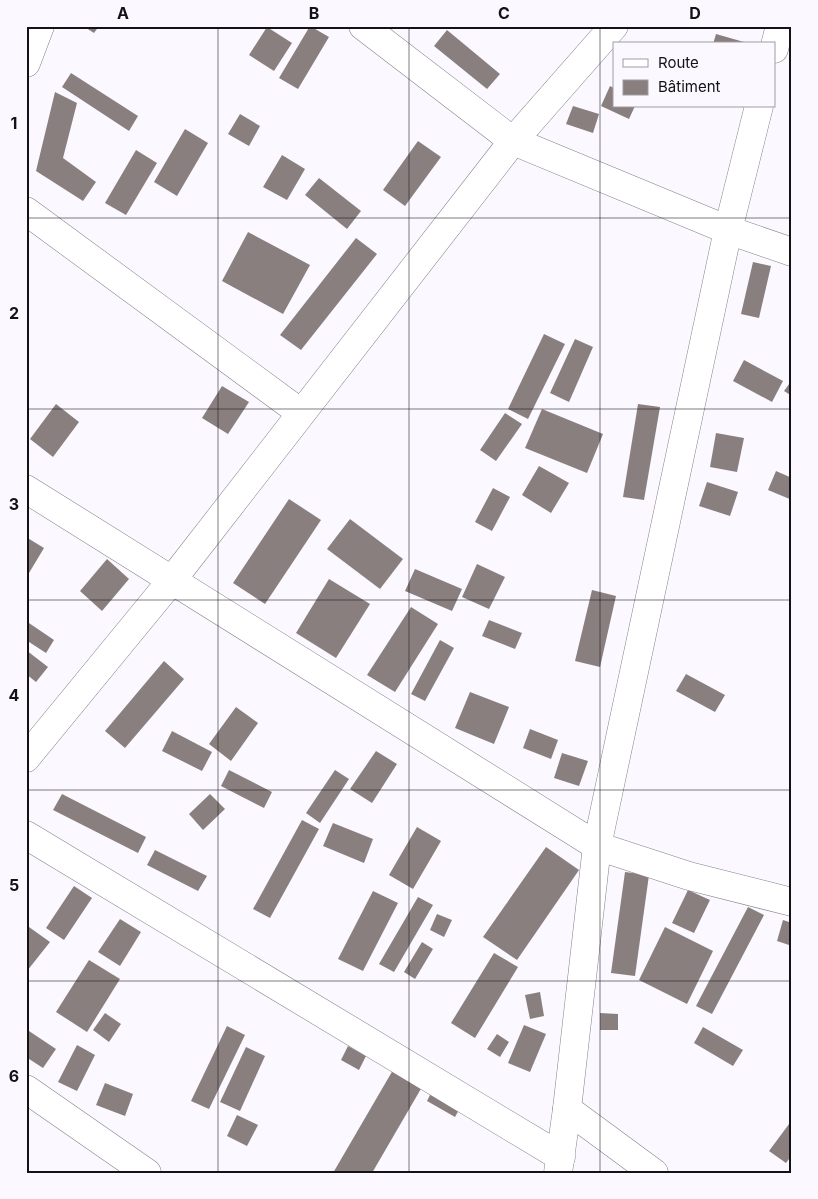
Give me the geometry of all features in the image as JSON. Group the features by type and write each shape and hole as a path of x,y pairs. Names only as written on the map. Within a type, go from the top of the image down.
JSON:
{"street":[{"path":"26,63 40,26"},
{"path":"363,26 513,141 728,230 792,252"},
{"path":"26,758 172,580 513,141 614,26"},
{"path":"776,42 780,26"},
{"path":"26,835 560,1165 597,846 728,230 759,108"},
{"path":"26,211 302,414"},
{"path":"26,490 597,846 690,876 792,902"},
{"path":"26,1089 147,1173"},
{"path":"567,1109 654,1173"}],"building":[{"path":"83,26 99,26 94,33"},
{"path":"310,26 329,37 298,89 279,78"},
{"path":"267,27 292,43 274,71 249,55"},
{"path":"447,30 500,74 487,89 434,46"},
{"path":"716,34 744,42 714,42"},
{"path":"71,73 138,116 129,131 62,87"},
{"path":"610,86 613,88 613,108 634,108 629,119 601,106"},
{"path":"55,92 77,103 63,158 96,182 83,201 36,171"},
{"path":"573,106 599,114 593,133 566,124"},
{"path":"240,114 260,126 249,146 228,134"},
{"path":"185,129 208,143 177,196 154,182"},
{"path":"418,141 441,157 405,206 383,190"},
{"path":"136,150 157,163 126,215 105,203"},
{"path":"282,155 305,169 287,200 263,187"},
{"path":"319,178 361,211 347,229 305,195"},
{"path":"248,232 310,265 283,314 222,281"},
{"path":"356,238 377,254 301,350 280,335"},
{"path":"753,262 771,266 759,318 741,314"},
{"path":"544,334 565,344 528,419 508,409"},
{"path":"575,339 593,347 569,402 550,393"},
{"path":"744,360 783,381 772,402 733,381"},
{"path":"792,380 792,396 784,391"},
{"path":"222,386 249,402 228,434 202,418"},
{"path":"56,404 79,422 53,457 30,439"},
{"path":"638,404 660,407 644,500 623,497"},
{"path":"542,409 603,434 587,473 525,448"},
{"path":"505,413 522,424 496,461 480,450"},
{"path":"716,433 744,438 737,472 710,467"},
{"path":"539,466 569,483 551,513 522,495"},
{"path":"776,471 792,478 792,500 768,490"},
{"path":"707,482 738,492 730,516 699,506"},
{"path":"493,488 510,497 492,531 475,522"},
{"path":"289,499 321,520 265,604 233,583"},
{"path":"350,519 403,559 380,589 327,549"},
{"path":"26,537 44,548 26,578"},
{"path":"107,559 129,579 102,611 80,591"},
{"path":"477,564 505,577 489,609 462,597"},
{"path":"415,569 462,589 452,611 405,591"},
{"path":"329,579 370,604 336,658 296,633"},
{"path":"592,590 616,596 600,667 575,661"},
{"path":"411,607 438,624 395,692 367,675"},
{"path":"489,620 522,633 515,649 482,636"},
{"path":"26,621 54,640 46,653 26,640"},
{"path":"440,640 454,648 425,701 411,694"},
{"path":"26,650 48,667 36,682 26,674"},
{"path":"164,661 184,679 125,748 105,731"},
{"path":"686,674 725,695 715,712 676,691"},
{"path":"470,692 509,707 494,744 455,728"},
{"path":"236,707 258,723 231,761 209,744"},
{"path":"530,729 558,740 551,759 523,748"},
{"path":"172,731 212,752 202,771 162,751"},
{"path":"376,751 397,764 372,803 350,789"},
{"path":"562,753 588,761 579,786 554,778"},
{"path":"229,770 272,792 264,808 221,786"},
{"path":"335,770 349,779 320,823 306,813"},
{"path":"62,794 146,837 138,853 53,810"},
{"path":"210,794 225,809 203,830 189,814"},
{"path":"302,820 319,829 270,918 253,909"},
{"path":"333,823 373,839 364,863 323,846"},
{"path":"417,827 441,841 413,889 389,875"},
{"path":"546,847 579,870 517,960 483,937"},
{"path":"155,850 207,876 198,891 147,865"},
{"path":"625,872 649,875 635,976 611,973"},
{"path":"74,886 92,898 64,940 46,928"},
{"path":"688,890 710,900 694,933 672,923"},
{"path":"373,891 398,903 363,971 338,959"},
{"path":"418,897 433,905 394,972 379,964"},
{"path":"748,907 764,915 712,1014 696,1006"},
{"path":"437,914 452,920 444,937 430,930"},
{"path":"120,919 141,932 120,966 98,952"},
{"path":"783,920 792,923 792,946 777,941"},
{"path":"29,927 50,942 27,971 26,931"},
{"path":"665,927 713,951 687,1004 639,980"},
{"path":"422,942 433,949 415,979 404,972"},
{"path":"494,953 518,967 475,1038 451,1023"},
{"path":"89,960 120,979 87,1032 56,1012"},
{"path":"540,992 544,1016 530,1019 525,995"},
{"path":"105,1013 121,1024 109,1042 93,1030"},
{"path":"600,1013 618,1014 618,1030 600,1030"},
{"path":"524,1025 546,1034 530,1072 508,1063"},
{"path":"227,1026 245,1035 209,1109 191,1101"},
{"path":"703,1027 743,1050 733,1066 694,1043"},
{"path":"26,1029 56,1049 43,1068 26,1057"},
{"path":"497,1034 509,1042 500,1057 487,1049"},
{"path":"77,1045 95,1055 77,1091 58,1082"},
{"path":"348,1046 366,1056 359,1070 341,1060"},
{"path":"246,1047 265,1056 240,1111 220,1102"},
{"path":"393,1070 422,1087 372,1173 333,1173"},
{"path":"105,1083 133,1094 125,1116 96,1105"},
{"path":"433,1089 461,1106 455,1117 427,1101"},
{"path":"237,1115 258,1125 247,1146 227,1136"},
{"path":"792,1120 792,1155 786,1163 769,1151"}]}
